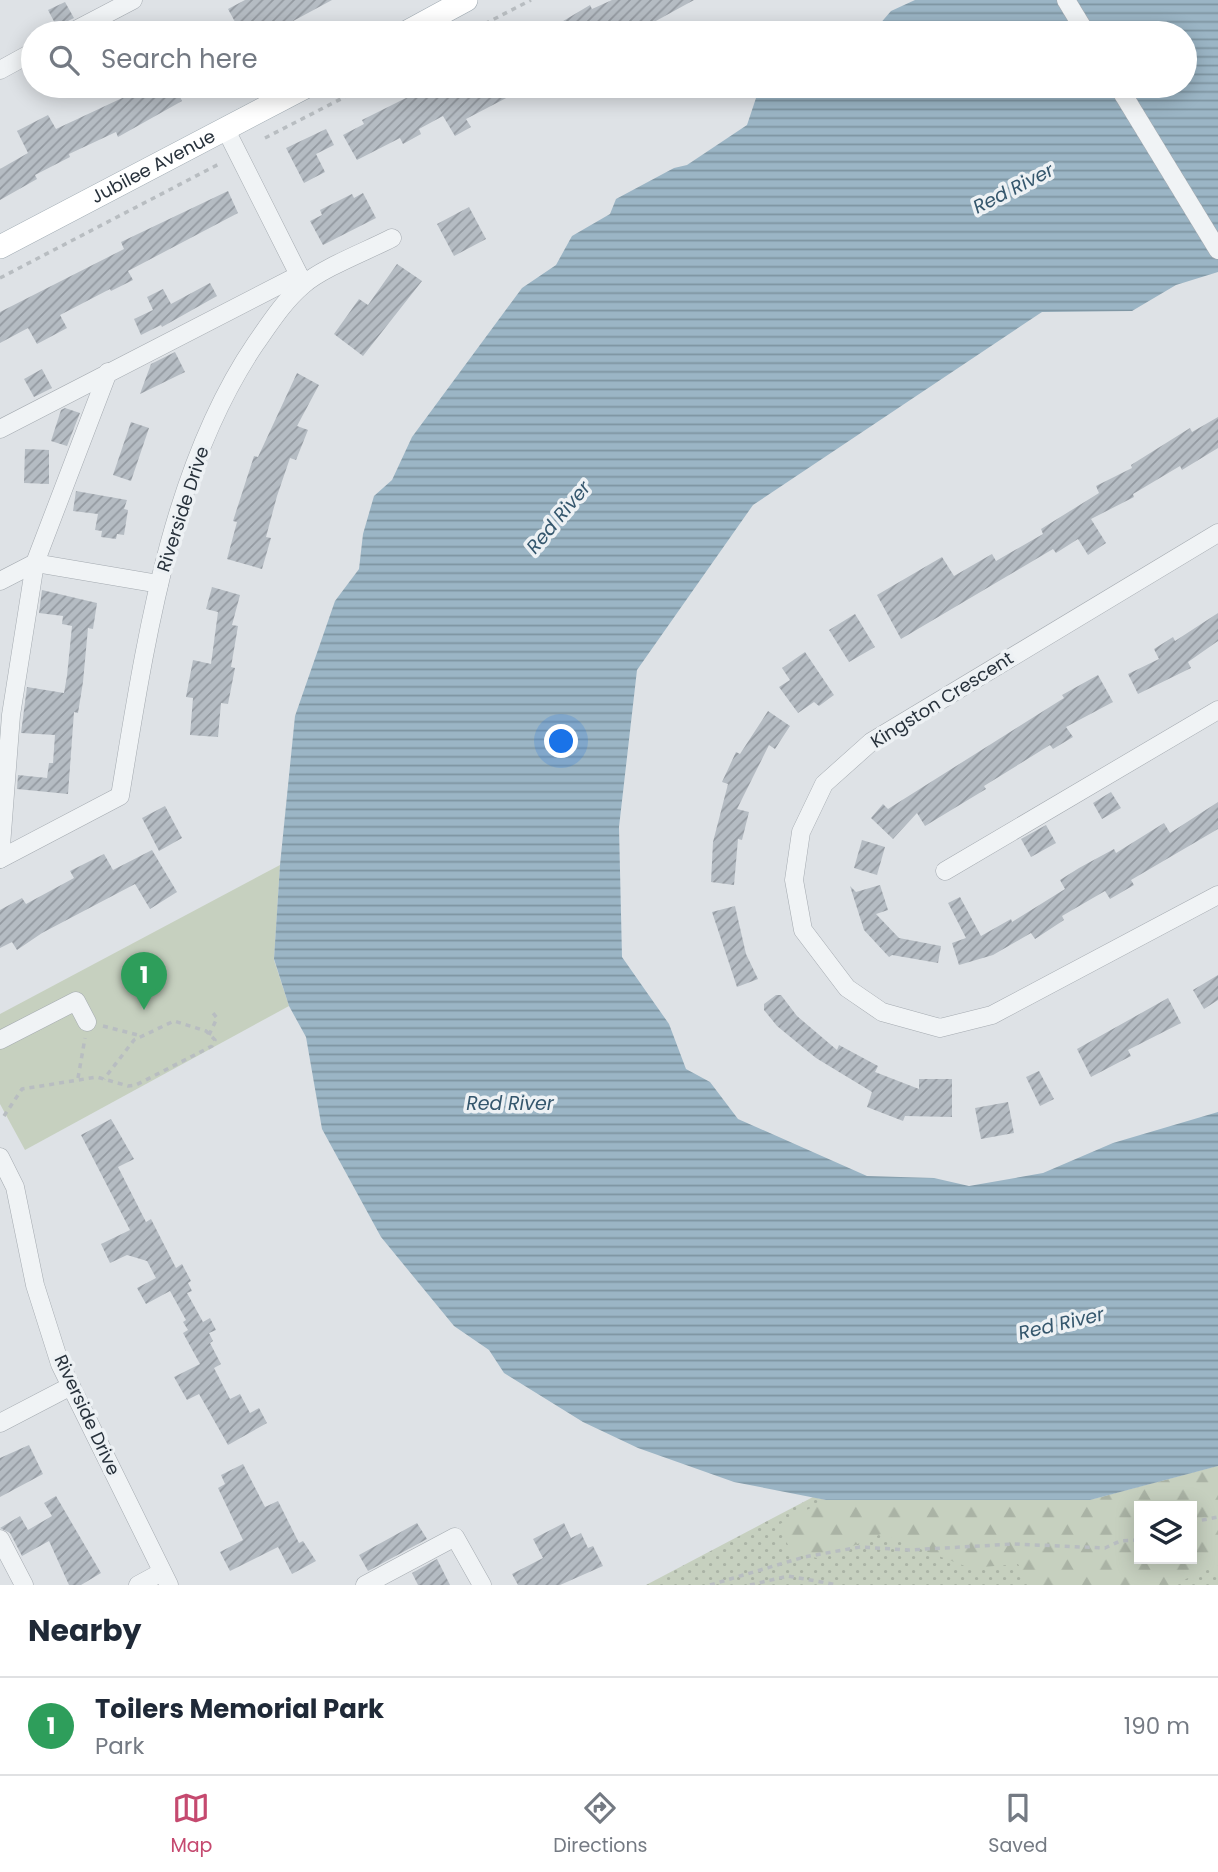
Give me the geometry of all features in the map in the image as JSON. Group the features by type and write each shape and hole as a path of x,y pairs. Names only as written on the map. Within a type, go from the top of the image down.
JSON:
{"main road":[{"path":"427,21 466,0"},
{"name":"Jubilee Avenue","path":"0,247 285,98"}],"street":[{"path":"93,21 133,0"},
{"path":"1066,0 1079,21"},
{"path":"0,70 21,59"},
{"path":"1125,98 1218,250"},
{"path":"226,130 301,279"},
{"path":"0,429 108,372 391,238"},
{"name":"Riverside Drive","path":"0,859 120,796 159,584 200,453 219,405 301,279"},
{"path":"0,859 5,718 35,563 108,372"},
{"name":"Kingston Crescent","path":"1218,533 871,742 824,784 801,832 794,880 803,930 846,988 882,1012 940,1028 1006,1010 1218,895"},
{"path":"0,581 35,563 159,584"},
{"path":"944,871 1218,710"},
{"path":"0,1040 76,1001 87,1022"},
{"name":"Riverside Drive","path":"0,1157 15,1187 35,1285 60,1364 166,1578"},
{"path":"0,1423 71,1386"},
{"path":"365,1585 455,1537 482,1585"},
{"path":"0,1539 24,1585"},
{"path":"138,1585 166,1578"}],"path":[{"path":"490,21 531,0"},
{"path":"265,138 343,98"},
{"path":"0,278 219,164"},
{"path":"209,1035 217,1018 212,1013"},
{"path":"4,1115 22,1089 52,1086 78,1078 104,1079 136,1086 212,1046 215,1040 174,1021 134,1040 104,1079"},
{"path":"78,1078 87,1022 142,1036"},
{"path":"1197,1521 1218,1517"},
{"path":"710,1585 777,1564 860,1547 920,1550 1014,1544 1105,1548 1120,1541 1134,1540"},
{"path":"751,1585 788,1576 838,1585"}],"green space":[{"path":"280,865 274,960 289,1006 25,1150 0,1104 0,1014"},
{"path":"1218,1466 1218,1585 646,1585 813,1497 826,1500 1090,1500"},
{"path":"1218,1466 1218,1565 1172,1585 1029,1585 1018,1564 970,1568 881,1534 822,1559 792,1553 778,1525 826,1500 1090,1500"}],"water":[{"name":"Red River","path":"915,0 1218,0 1218,272 1176,285 1132,311 1042,312 753,505 637,670 619,827 622,957 669,1024 686,1069 710,1082 738,1119 867,1176 934,1178 969,1186 1043,1173 1113,1143 1218,1112 1218,1466 1090,1500 826,1500 734,1482 638,1448 583,1422 504,1373 489,1350 454,1326 381,1237 322,1129 306,1037 289,1006 274,959 280,865 295,716 335,601 359,569 363,534 374,496 392,480 412,437 522,288 556,265 572,236 610,214 616,199 674,168 687,165 747,125 756,98 1197,98 1197,21 882,21 891,11"}],"building":[{"path":"245,0 332,0 293,21 234,21 228,9"},
{"path":"612,0 694,0 656,21 563,21 590,5 592,9"},
{"path":"65,2 74,18 54,21 48,10"},
{"path":"122,98 181,98 182,101 118,137 116,132 69,154 70,157 35,175 37,179 0,200 0,169 28,153 17,131 48,115 56,129"},
{"path":"406,98 506,98 466,119 471,127 455,136 443,116 419,129 421,134 403,144 400,138 357,160 343,135 364,124 362,120"},
{"path":"326,129 334,145 316,154 325,172 304,183 286,148"},
{"path":"228,191 238,213 128,271 133,280 60,315 67,328 37,344 28,328 0,343 0,312 124,249 121,242"},
{"path":"363,193 376,218 323,245 310,221 322,215 320,210 352,194 354,198"},
{"path":"469,207 486,239 454,256 437,224"},
{"path":"397,264 422,281 363,356 334,334 359,299 368,305"},
{"path":"210,283 217,296 162,327 161,325 141,335 134,319 153,310 147,297 163,289 171,304"},
{"path":"175,352 185,372 140,394 151,364"},
{"path":"42,369 52,388 34,397 24,379"},
{"path":"297,373 319,385 297,426 308,430 296,460 290,458 277,496 266,537 271,538 262,569 227,559 237,522 233,521 254,456 258,457"},
{"path":"65,408 80,413 67,446 51,441 61,410"},
{"path":"1218,417 1218,448 1182,470 1180,466 1133,494 1134,497 1091,519 1106,543 1088,555 1078,539 1056,553 1053,549 901,639 877,595 942,557 954,576 992,554 996,561 1043,534 1041,529 1099,493 1096,486 1132,468 1131,465 1190,428 1192,432"},
{"path":"131,422 149,428 131,481 113,475"},
{"path":"25,449 49,450 49,484 24,483"},
{"path":"76,491 127,500 124,509 128,510 124,535 117,534 116,539 101,537 102,531 95,530 98,514 73,511"},
{"path":"212,587 240,595 232,625 238,626 231,667 235,668 228,704 221,703 218,737 190,735 193,698 186,697 193,660 211,664 218,612 206,609"},
{"path":"42,590 97,603 93,629 88,628 78,713 74,712 68,794 17,789 18,775 47,778 49,763 53,763 55,735 21,733 27,687 64,693 67,676 72,626 62,624 63,616 39,613"},
{"path":"1218,613 1218,641 1188,662 1191,668 1138,694 1128,674 1159,659 1154,649 1173,637 1175,641"},
{"path":"855,614 875,647 849,662 829,630"},
{"path":"805,652 834,695 819,706 814,702 798,713 779,687 790,680 782,668"},
{"path":"1098,675 1113,702 1066,727 1073,737 1053,749 1050,745 984,786 986,789 925,826 917,813 893,839 871,818 883,804 888,809 1064,698 1062,695"},
{"path":"768,711 790,726 775,749 769,745 737,809 749,812 742,840 738,839 734,885 711,882 713,842 728,784 722,782 736,752 740,754"},
{"path":"1111,792 1121,808 1102,819 1093,803"},
{"path":"1218,802 1218,829 1131,880 1134,885 1110,899 1105,891 1062,916 1064,920 1035,939 1031,933 993,955 959,965 952,943 966,938 948,903 960,897 981,936 1011,919 1012,922 1065,889 1060,880 1079,868 1114,849 1116,853 1164,823 1170,833"},
{"path":"165,806 182,838 159,851 142,818"},
{"path":"1046,825 1056,843 1031,857 1021,839"},
{"path":"862,840 885,847 877,875 854,868"},
{"path":"152,850 177,892 150,909 135,884 42,933 17,950 12,942 0,948 0,910 22,898 26,904 74,878 70,871 104,854 113,870"},
{"path":"880,885 888,910 876,914 899,938 941,946 938,963 892,955 889,957 864,930 850,886 856,892"},
{"path":"735,906 746,954 758,979 737,987 712,912"},
{"path":"1218,975 1218,1000 1204,1009 1193,990"},
{"path":"776,995 781,995 797,1016 837,1050 839,1045 878,1066 875,1072 919,1089 919,1079 952,1079 952,1117 905,1116 903,1121 867,1107 872,1092 816,1058 777,1026 764,1010 764,1004"},
{"path":"1168,998 1181,1023 1128,1050 1131,1056 1091,1077 1077,1049"},
{"path":"1039,1071 1054,1099 1040,1106 1026,1077"},
{"path":"1008,1102 1014,1133 981,1139 975,1108"},
{"path":"111,1119 134,1159 118,1167 146,1222 151,1219 176,1268 182,1264 191,1281 188,1283 192,1291 187,1293 203,1322 210,1318 216,1330 209,1333 213,1341 210,1343 221,1364 214,1368 230,1399 240,1394 250,1413 259,1408 267,1423 228,1445 199,1394 187,1400 174,1377 200,1364 183,1333 188,1330 183,1322 186,1320 170,1291 146,1304 137,1288 156,1278 147,1261 127,1255 110,1263 101,1244 130,1230 81,1135"},
{"path":"29,1445 43,1474 0,1497 0,1458"},
{"path":"243,1464 265,1507 278,1501 299,1543 303,1541 316,1561 292,1574 278,1547 230,1571 220,1552 243,1540 218,1488 225,1484 221,1475"},
{"path":"56,1496 101,1573 81,1585 69,1585 49,1541 22,1556 10,1533 0,1528 20,1516 28,1530 52,1516 44,1503"},
{"path":"417,1523 427,1539 368,1571 359,1555"},
{"path":"564,1523 571,1538 581,1533 588,1548 593,1546 603,1566 560,1585 518,1585 512,1574 543,1558 533,1539"},
{"path":"437,1559 450,1585 418,1585 412,1573"}],"place":[{"name":"Toilers Memorial Park","path":"144,1010"}]}
